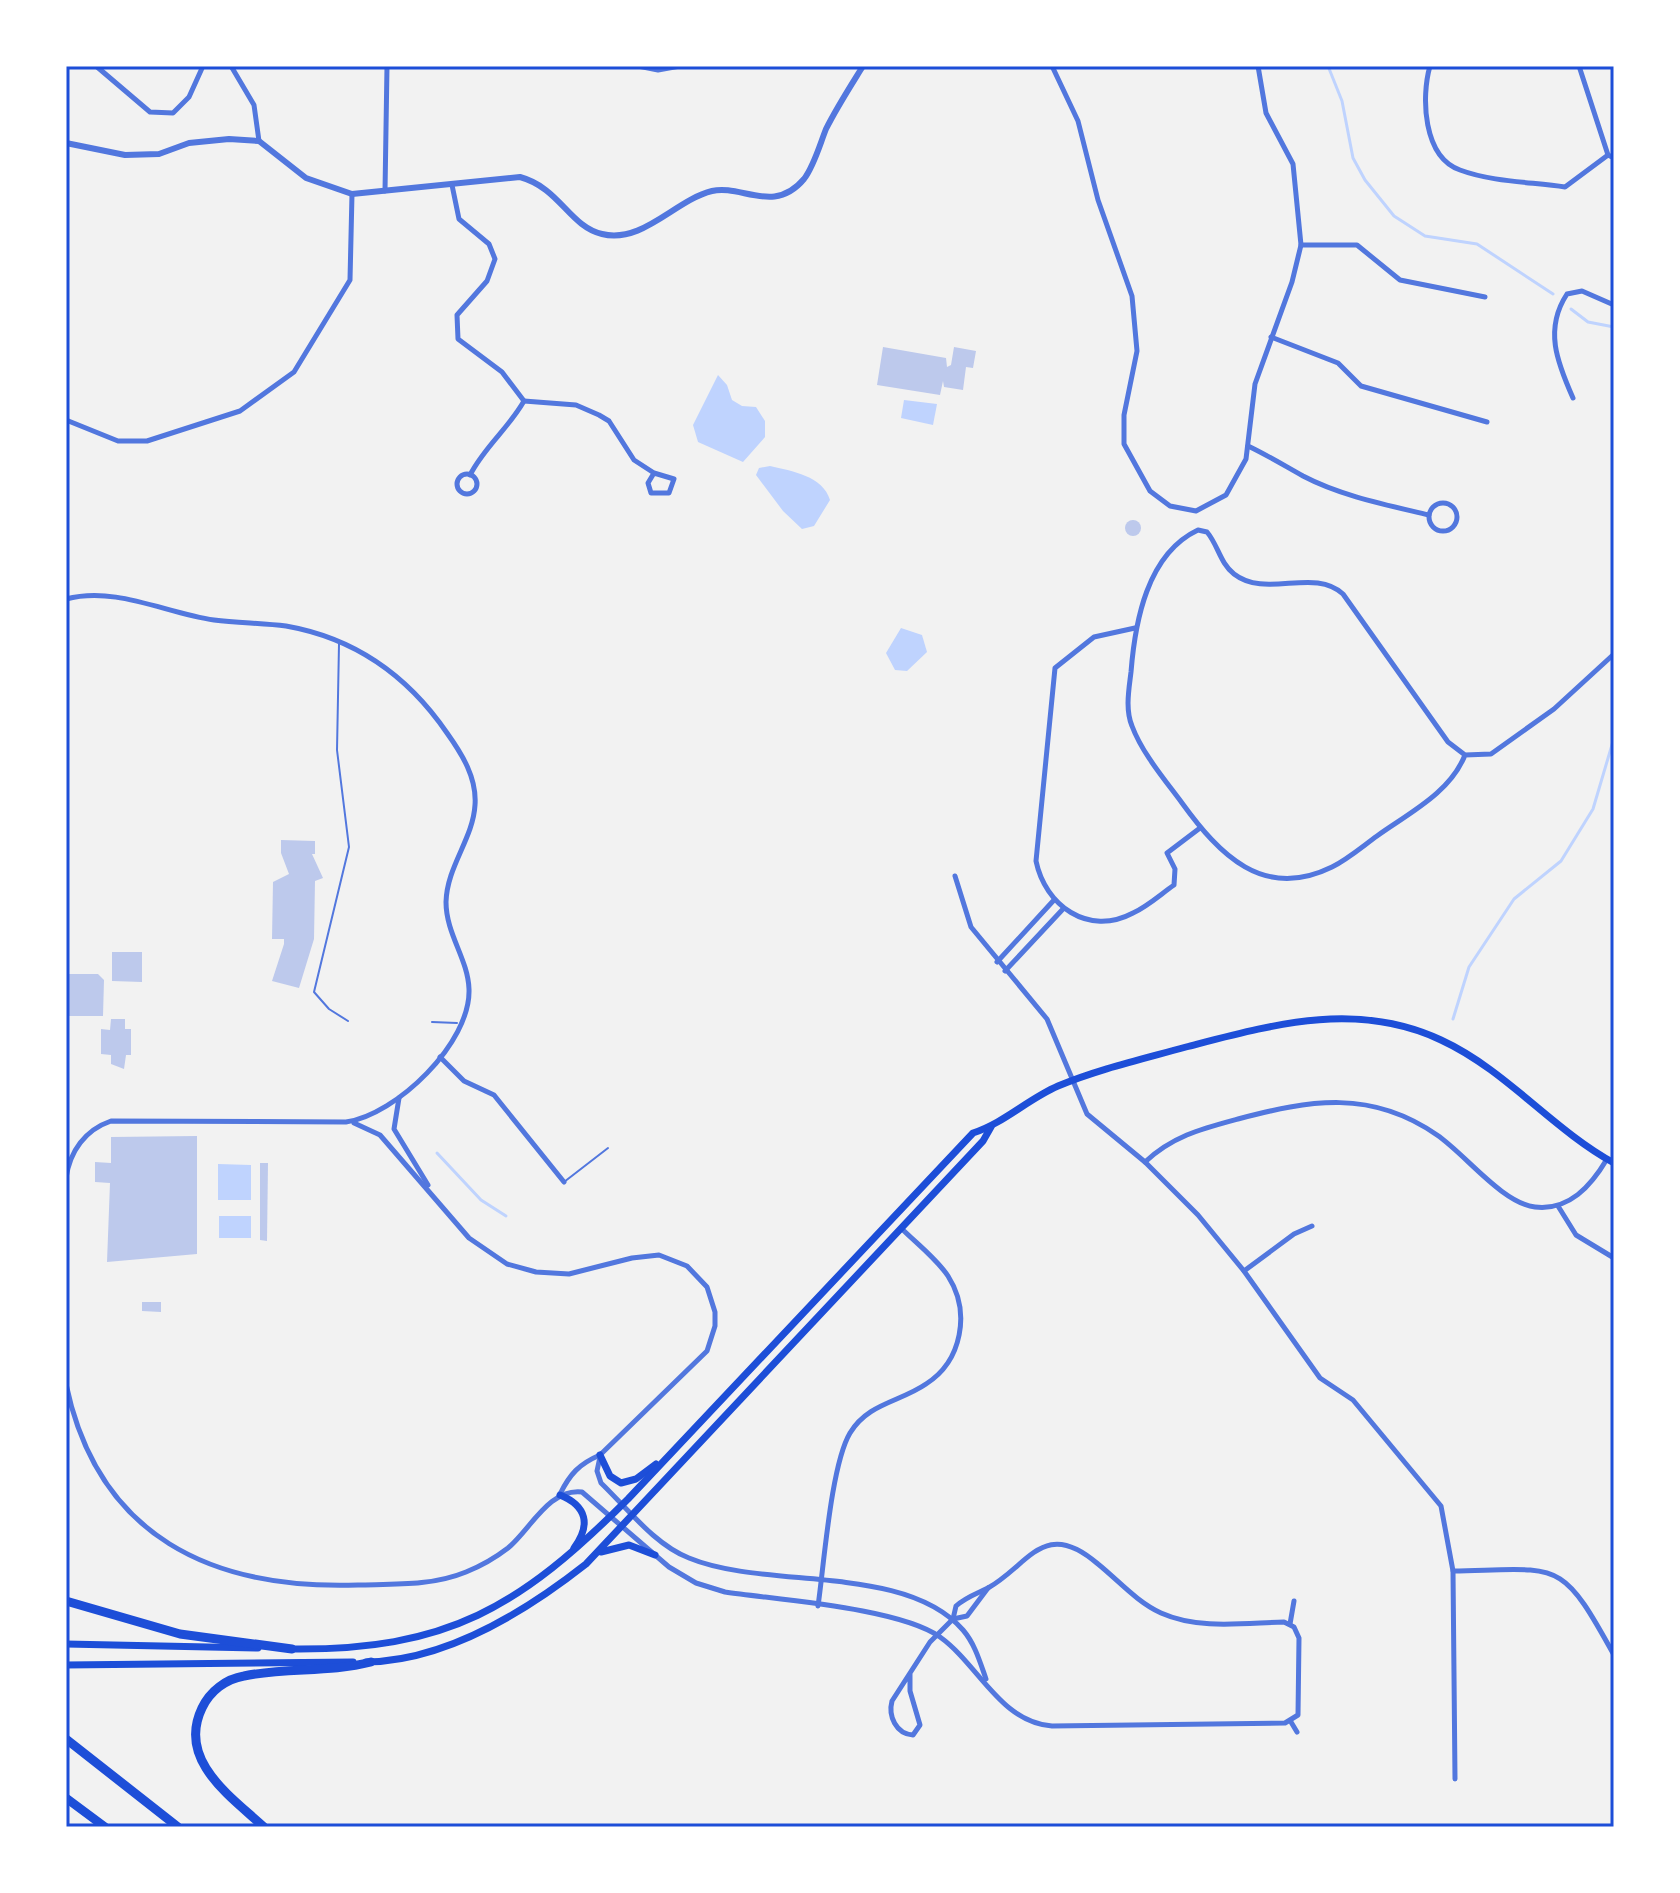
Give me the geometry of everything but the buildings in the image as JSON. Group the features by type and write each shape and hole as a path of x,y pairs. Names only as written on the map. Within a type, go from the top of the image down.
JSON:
{"highway":[{"path":"66,1601 180,1634 292,1649"},
{"path":"264,1827 219,1785 201,1762 195,1740 203,1704 219,1687 239,1676 345,1669 371,1662"},
{"path":"66,1739 178,1827"},
{"path":"66,1798 105,1827"}],"main road":[{"path":"66,1644 292,1649 367,1647 444,1629 504,1603 558,1567 624,1504 973,1133 991,1127 1031,1099 1072,1081 1279,1023 1333,1017 1367,1019 1420,1031 1463,1051 1610,1161"},
{"path":"66,1665 371,1662 415,1654 487,1628 541,1598 599,1552 623,1527 983,1141 991,1127"},
{"path":"600,1455 610,1476 628,1483 674,1451"},
{"path":"558,1567 581,1539 586,1523 580,1508 560,1495"},
{"path":"599,1552 629,1545 655,1555"}],"street":[{"path":"96,66 150,112 173,113 189,97 203,66"},
{"path":"231,66 254,105 259,141"},
{"path":"385,191 387,66"},
{"path":"638,66 658,70 680,66"},
{"path":"66,143 125,155 159,154 202,141 259,141 306,178 352,194 520,177 534,181 558,198 585,228 605,235 626,235 716,189 755,198 777,195 804,179 829,125 863,66"},
{"path":"1052,66 1078,121 1098,200 1132,296 1137,351 1124,415 1124,444 1150,491 1170,506 1196,511 1226,495 1237,480 1248,446 1255,384 1301,245 1293,164 1266,113 1258,66"},
{"path":"1430,66 1423,93 1424,113 1439,150 1458,170 1565,187 1611,156 1579,66"},
{"path":"452,185 459,219 489,244 495,259 491,275 457,315 458,339 502,372 524,401 576,405 609,421 634,460 654,473 674,479 669,493 651,493 648,483 654,473"},
{"path":"66,420 118,441 147,441 240,411 294,372 350,280 352,194"},
{"path":"1301,245 1357,245 1400,280 1485,297"},
{"path":"1573,398 1556,357 1553,339 1558,308 1567,294 1582,291 1614,305"},
{"path":"1271,337 1338,363 1361,386 1487,422"},
{"path":"470,475 481,453 509,428 524,401"},
{"path":"1248,446 1292,466 1304,476 1375,503 1429,515"},
{"path":"470,475 477,482 476,488 466,494 458,489 457,482 461,476 470,475"},
{"path":"1445,504 1455,511 1456,521 1451,528 1442,531 1431,524 1429,515 1433,507 1445,504"},
{"path":"1465,755 1456,777 1442,789 1333,867 1283,877 1251,872 1216,847 1200,828 1132,727 1128,709 1135,628 1143,598 1175,547 1198,530 1207,532 1222,560 1248,582 1263,585 1323,583 1337,588 1448,742 1465,755 1485,756 1497,750 1554,709 1614,654"},
{"path":"66,599 103,595 126,598 167,611 286,627 339,640 372,657 408,687 444,728 472,780 474,816 449,879 446,902 451,933 468,980 469,1001 462,1024 440,1057 399,1098 373,1117 346,1122"},
{"path":"1135,628 1094,637 1060,663 1052,676 1036,861 1046,892 1063,909 1094,920 1109,921 1133,913 1174,885 1177,877 1167,853 1200,828"},
{"path":"955,876 971,927 1047,1019 1087,1114 1145,1162 1198,1215 1244,1271 1320,1378 1353,1400 1441,1506 1453,1571 1455,1779"},
{"path":"997,962 1054,900"},
{"path":"1005,971 1063,909"},
{"path":"440,1057 464,1081 494,1095 564,1182"},
{"path":"399,1098 394,1129 430,1190"},
{"path":"1145,1162 1165,1144 1187,1133 1296,1103 1359,1103 1388,1111 1438,1135 1511,1197 1533,1207 1558,1206 1576,1198 1610,1161"},
{"path":"66,1178 67,1163 85,1137 111,1121 346,1122 364,1125 380,1135 469,1238 493,1257 521,1269 569,1274 632,1258 659,1255 687,1266 707,1287 715,1312 707,1351 600,1455 583,1462 569,1476 560,1495 495,1558 445,1579 319,1586 244,1576 178,1550 150,1532 124,1508 103,1482 86,1448 66,1384"},
{"path":"1558,1206 1576,1235 1614,1258"},
{"path":"1244,1271 1294,1234 1312,1226"},
{"path":"818,1606 839,1462 849,1434 878,1406 915,1390 937,1376 953,1354 959,1338 961,1320 954,1288 937,1263 900,1228"},
{"path":"600,1455 597,1471 601,1483 665,1544 688,1558 906,1594 953,1619 970,1639 988,1684"},
{"path":"560,1495 582,1492 682,1576 725,1592 910,1621 936,1634 1016,1715 1040,1725 1291,1722"},
{"path":"953,1619 956,1606 989,1587 1037,1549 1057,1545 1085,1554 1141,1602 1176,1619 1210,1623 1290,1624"},
{"path":"1453,1571 1546,1570 1579,1594 1614,1655"},
{"path":"910,1674 910,1691 920,1725 913,1735 906,1735 897,1728 890,1706 910,1674 936,1634 953,1619 967,1616 989,1587"},
{"path":"1291,1722 1300,1708 1299,1638 1290,1624 1294,1601"},
{"path":"1291,1722 1297,1732"}],"lane":[{"path":"339,640 337,750 349,847 314,992 329,1009 348,1021"},
{"path":"432,1022 462,1024"},
{"path":"564,1182 608,1148"}],"water":[{"path":"718,375 727,385 732,400 742,406 756,407 765,421 765,437 743,462 698,442 693,425"},
{"path":"904,400 937,404 933,425 901,418"},
{"path":"770,466 806,476 821,485 830,500 814,526 802,529 783,511 756,475 759,468"},
{"path":"901,628 922,635 927,652 907,671 895,670 886,653"},
{"path":"218,1164 251,1165 251,1200 218,1200"},
{"path":"219,1216 251,1216 251,1238 219,1238"}],"waterway":[{"path":"1328,66 1342,101 1353,158 1365,180 1394,216 1425,236 1477,244 1553,294"},
{"path":"1571,309 1588,322 1614,327"},
{"path":"1453,1019 1469,967 1514,899 1561,861 1593,809 1614,738"},
{"path":"437,1153 481,1200 506,1216"}]}
